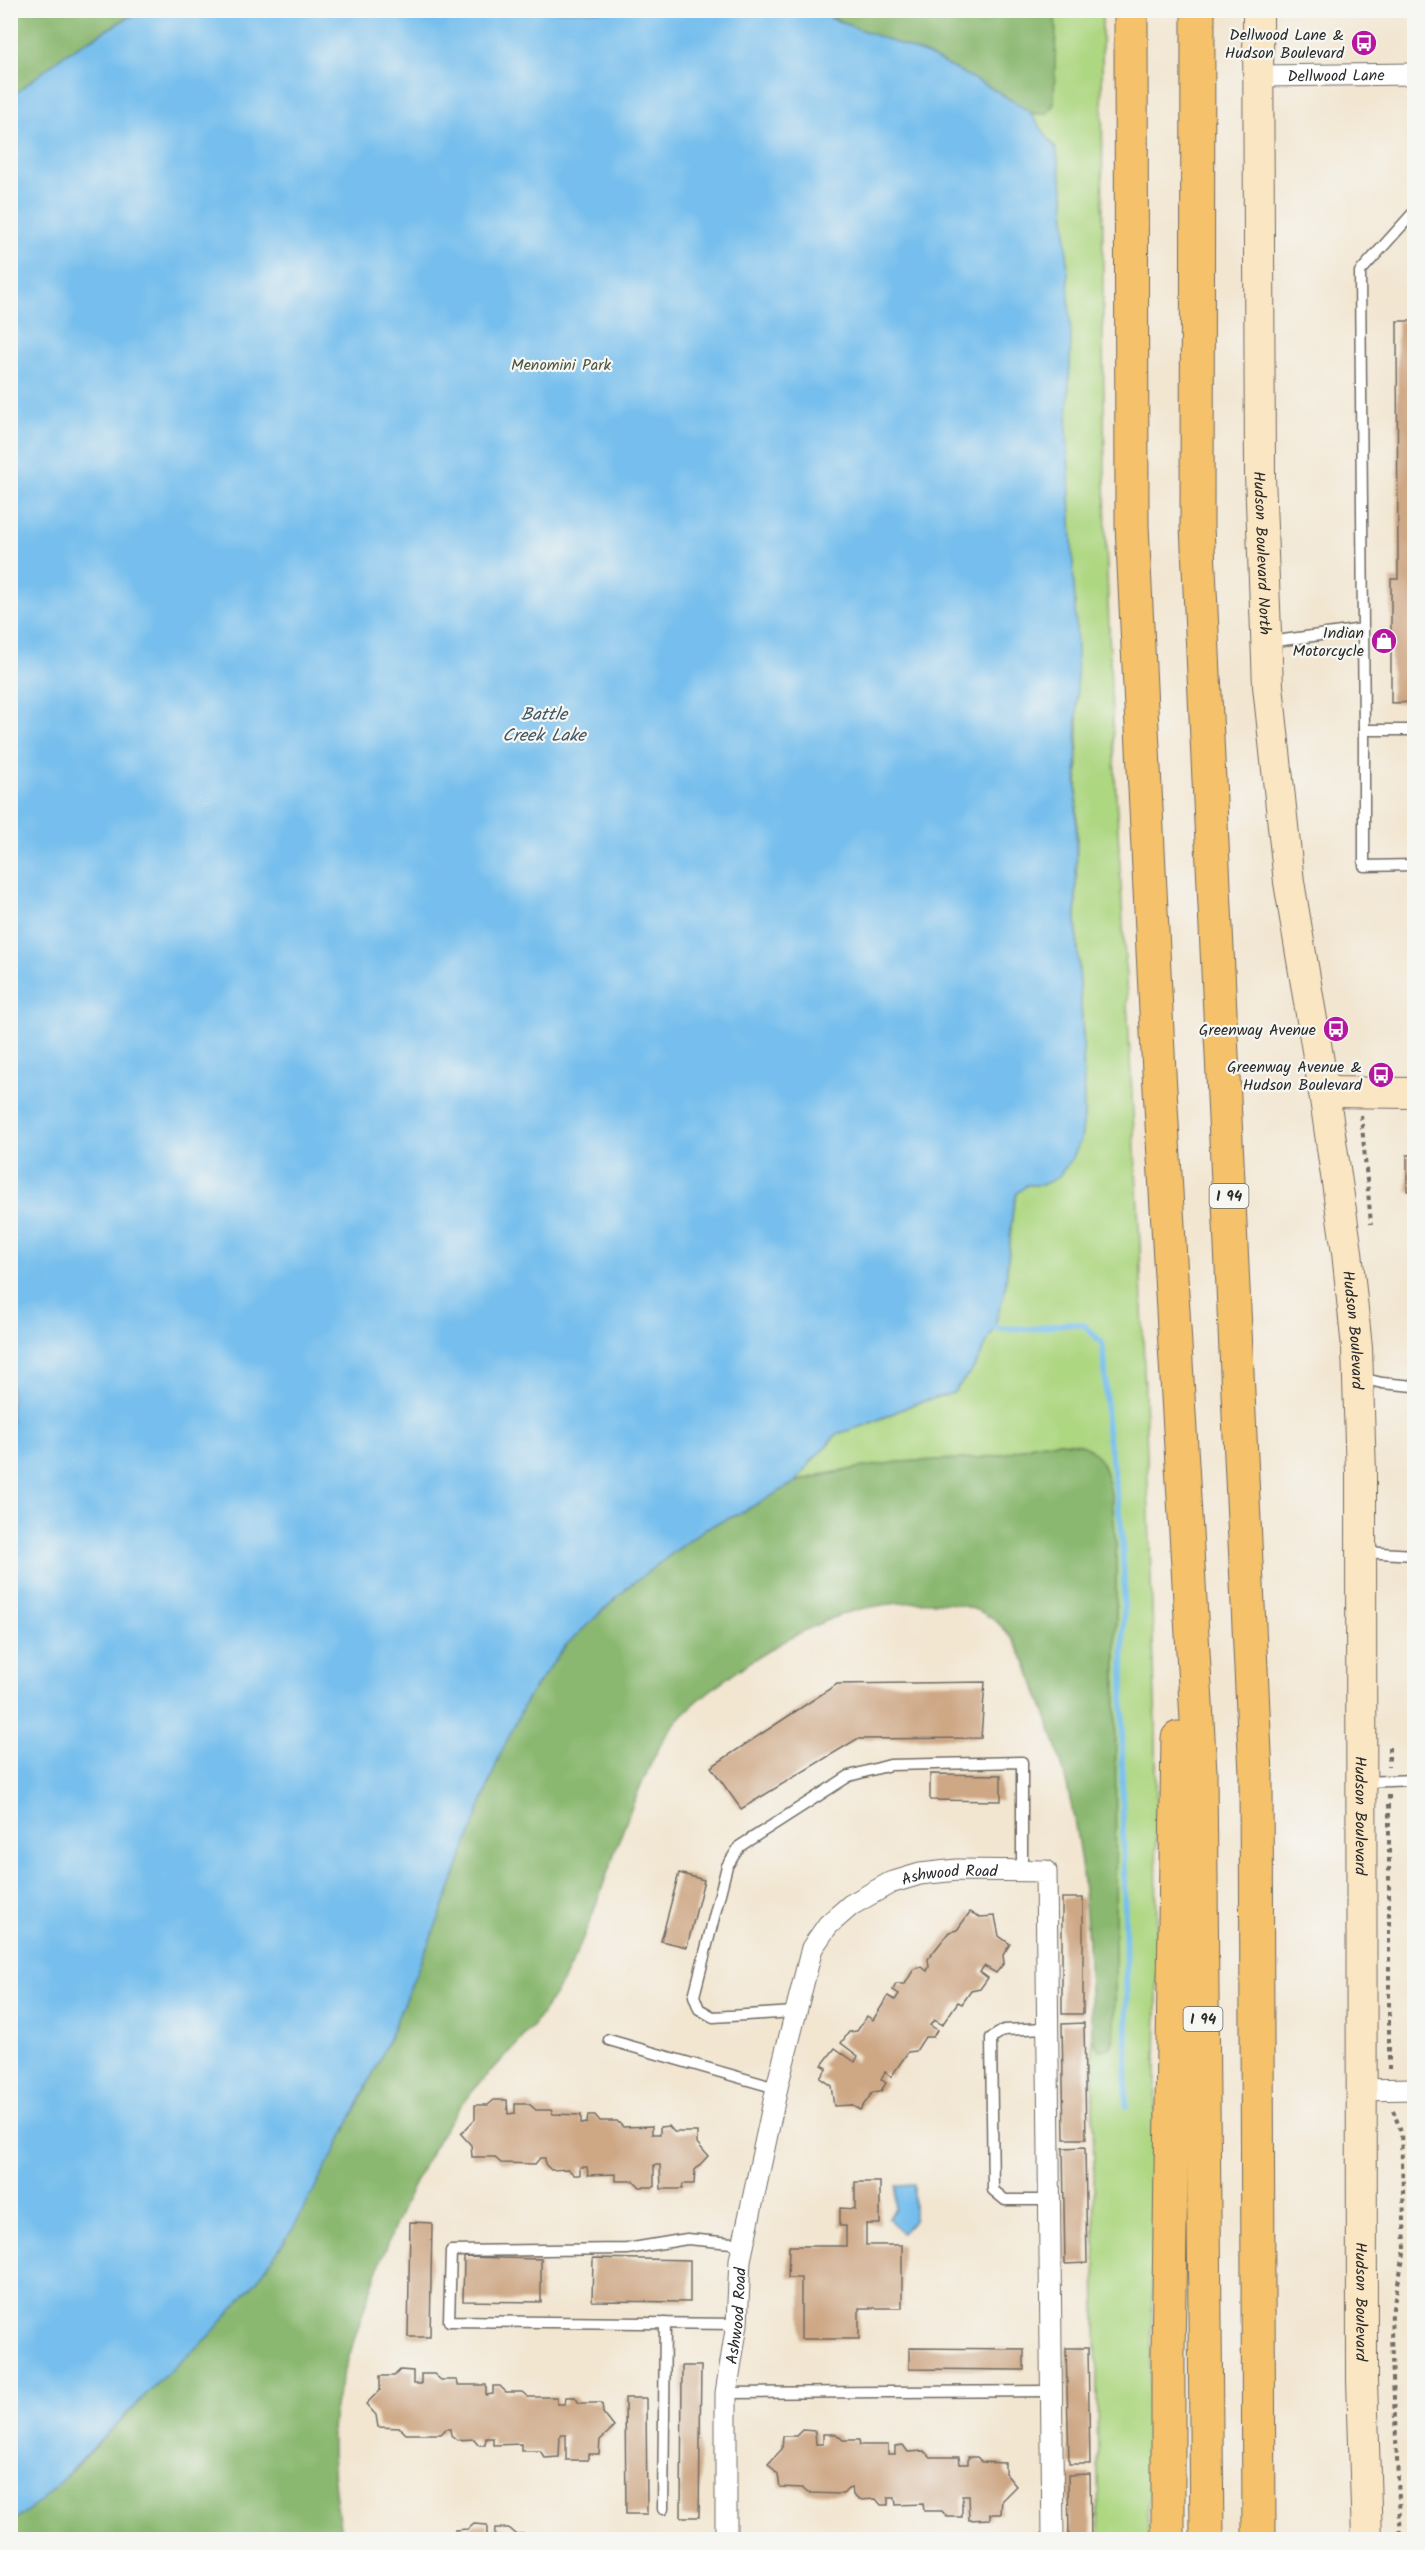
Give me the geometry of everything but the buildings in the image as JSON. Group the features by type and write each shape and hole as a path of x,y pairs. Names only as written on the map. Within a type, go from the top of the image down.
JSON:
{"highway":[{"name":"I 94","path":"1131,10 1132,525 1160,1084 1200,1771 1207,2540"},
{"name":"I 94","path":"1198,10 1197,526 1256,1774 1259,2540"},
{"path":"1168,2540 1168,2353 1176,1826 1184,1499"},
{"path":"1257,2382 1278,2540"}],"street":[{"name":"Hudson Boulevard North","path":"1258,10 1261,497 1266,642 1272,737 1289,882 1324,1092"},
{"name":"Dellwood Lane","path":"1258,76 1414,74"},
{"path":"1324,1092 1414,1093"},
{"name":"Hudson Boulevard","path":"1324,1092 1347,1252 1358,1377 1361,1552 1362,2380 1367,2540"},
{"name":"Ashwood Road","path":"726,2540 726,2393 737,2324 740,2260 794,2012 812,1948 828,1925 851,1905 890,1883 920,1874 957,1870 1022,1870 1046,1871 1053,2540"},
{"path":"1362,2090 1414,2089"}],"lane":[{"path":"1414,212 1360,272 1364,866 1414,865"},
{"path":"1266,642 1363,629"},
{"path":"1364,730 1414,730"},
{"path":"1358,1377 1382,1383 1414,1386"},
{"path":"1361,1552 1414,1555"},
{"path":"794,2012 713,2017 699,2009 694,1996 728,1866 740,1846 849,1776 890,1765 1022,1762 1022,1870"},
{"path":"1361,1782 1414,1780"},
{"path":"1046,2028 1004,2030 991,2038 992,2155 993,2190 1005,2200 1048,2200"},
{"path":"609,2040 777,2088"},
{"path":"737,2324 449,2321 451,2251 627,2249 687,2240 743,2244"},
{"path":"663,2509 665,2323"},
{"path":"726,2393 1050,2391"}],"green space":[{"path":"21,10 156,11 129,17 65,54 11,97 11,17"},
{"name":"Menomini Park","path":"10,11 1102,11 1106,543 1112,717 1140,1245 1156,1728 1157,2004 1148,2539 1099,2539 1092,2029 1093,2040 1113,2043 1115,2025 1116,1549 1113,1514 1103,1465 1076,1443 1060,1442 1037,1444 997,1456 899,1462 823,1474 796,1482 837,1434 866,1425 914,1404 953,1393 976,1365 1005,1290 1013,1208 1017,1193 1027,1185 1042,1185 1081,1140 1084,1116 1083,1039 1076,918 1078,718 11,718"},
{"path":"811,11 1054,11 1056,27 1054,104 1047,114 1035,114 824,13"},
{"path":"1060,1442 1084,1446 1099,1458 1108,1482 1114,1525 1116,1549 1115,2025 1111,2045 1100,2050 1093,2040 1082,1868 1066,1782 1039,1696 1026,1663 1008,1633 990,1617 976,1610 961,1605 929,1602 896,1603 865,1608 817,1625 789,1639 733,1674 687,1711 671,1728 655,1754 632,1805 586,1932 558,1988 525,2035 463,2102 425,2163 397,2221 374,2280 336,2403 332,2427 332,2459 342,2539 11,2540 11,2522 73,2470 159,2381 211,2334 336,2149 381,2057 444,1906 499,1757 528,1697 567,1644 629,1586 706,1528 739,1514 796,1482 857,1468 899,1462 997,1456 1037,1444"}],"water":[{"name":"Battle Creek Lake","path":"156,11 811,11 928,55 993,89 1029,111 1056,149 1064,193 1071,338 1067,430 1077,650 1076,918 1083,1039 1084,1116 1081,1140 1072,1159 1057,1178 1042,1185 1027,1185 1017,1193 1013,1208 1005,1290 994,1328 976,1365 953,1393 914,1404 866,1425 837,1434 796,1482 739,1514 706,1528 629,1586 567,1644 528,1697 499,1757 444,1906 381,2057 336,2149 294,2227 259,2278 211,2334 159,2381 40,2502 11,2522 11,97 65,54 129,17"},
{"path":"914,2185 914,2220 902,2233 888,2218 895,2208 896,2186"}],"waterway":[{"path":"994,1328 1031,1329 1071,1323 1084,1325 1102,1343 1105,1363 1107,1429 1121,1524 1124,1578 1122,1780 1127,2026 1126,2106"}],"place":[{"name":"Dellwood Lane & Hudson Boulevard","path":"1364,43"},
{"name":"Indian Motorcycle","path":"1384,641"},
{"name":"Greenway Avenue","path":"1336,1029"},
{"name":"Greenway Avenue & Hudson Boulevard","path":"1381,1075"}]}
